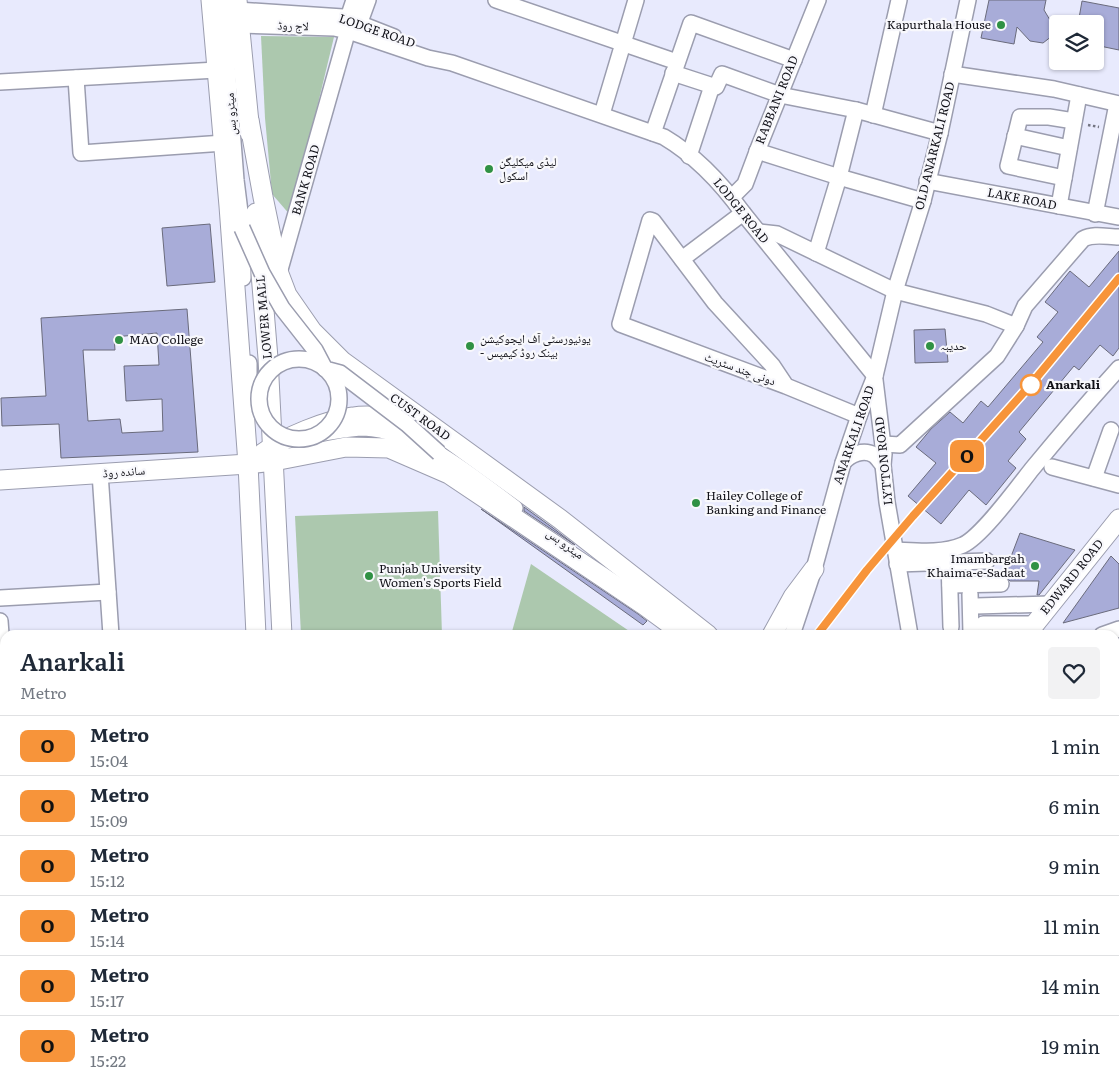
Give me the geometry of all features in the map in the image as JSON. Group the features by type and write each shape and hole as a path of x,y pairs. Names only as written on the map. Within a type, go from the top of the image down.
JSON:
{"main road":[{"path":"211,0 224,143 248,464 256,630"},
{"name":"LOWER MALL","path":"234,9 249,120 265,329 282,630"},
{"name":"CUST ROAD","path":"249,120 262,197 279,274 287,295 312,331 342,361 560,519 702,630"},
{"path":"248,464 273,454 329,422 354,416 425,421"},
{"path":"273,454 346,447 389,448 449,474 644,604 679,630"},
{"name":"ساندہ روڈ","path":"0,480 248,464"},
{"name":"EDWARD ROAD","path":"1030,629 1119,518"},
{"path":"775,630 793,597 814,569"}],"street":[{"name":"BANK ROAD","path":"265,329 279,274 352,24 354,0"},
{"name":"BANK ROAD","path":"352,24 368,0"},
{"path":"496,0 623,43 712,86 717,87 722,74 780,95 856,110 940,133"},
{"path":"602,114 636,0"},
{"name":"RABBANI ROAD","path":"732,197 745,184 818,0"},
{"path":"873,115 899,0"},
{"name":"OLD ANARKALI ROAD","path":"896,291 923,201 940,133 968,0"},
{"name":"LODGE ROAD","path":"234,9 336,16 352,24 440,53 452,63 602,114 654,133 676,144 723,186 875,376"},
{"name":"میٹرو بس","path":"234,9 236,180 242,228 242,263 250,376 264,418 272,428 282,435 294,439 306,439 328,427 336,416 339,404 338,391 334,379 325,369 315,350 296,328 277,300 242,228"},
{"path":"654,133 691,23 794,60"},
{"path":"0,82 217,70"},
{"path":"952,74 1054,88 1118,104 1096,214"},
{"path":"76,78 81,153 224,143"},
{"path":"689,156 712,86"},
{"path":"1059,206 1079,94"},
{"path":"816,254 839,177 856,110"},
{"path":"1064,178 1008,166 1020,117 1049,117 1074,121"},
{"path":"1015,136 1069,148"},
{"path":"757,151 923,201"},
{"name":"LAKE ROAD","path":"927,181 1118,217"},
{"path":"743,213 682,259 715,303 772,365 786,386"},
{"name":"دونی چند سٹریٹ","path":"682,259 653,221 650,220 620,324 786,386 859,416"},
{"path":"760,232 777,234 896,291 986,314 1016,326"},
{"path":"883,444 900,445 997,356 1016,326 1025,306 1083,239 1088,236 1119,237"},
{"name":"ANARKALI ROAD","path":"794,630 814,569 843,462 875,376 896,291"},
{"name":"میٹرو بس","path":"260,406 259,394 263,382 270,372 291,360 315,363 340,374 407,424 439,453 683,630"},
{"path":"896,557 954,549 969,542 987,524 1067,426 1119,368"},
{"name":"LYTTON ROAD","path":"875,376 883,444 883,465 896,557 909,630"},
{"name":"میٹرو بس","path":"318,434 353,428 378,430 393,434 439,453"},
{"path":"1094,478 1111,430"},
{"path":"843,462 853,454 864,453 874,456 883,465"},
{"path":"1052,467 1119,485"},
{"path":"100,473 111,630"},
{"path":"896,557 949,562 987,561"},
{"path":"949,562 951,627"},
{"path":"950,585 1000,584"},
{"path":"970,585 977,629 1030,629"},
{"path":"0,598 108,592"},
{"path":"976,606 1050,604"}],"path":[{"path":"1074,121 1112,130"}],"green space":[{"path":"261,36 334,37 291,216 272,194 265,118"},
{"name":"Punjab University Women's Sports Field","path":"438,511 442,630 301,630 295,516"},
{"path":"531,564 628,630 512,630"}],"building":[{"name":"Kapurthala House","path":"989,0 1046,0 1044,10 1049,18 1049,38 1043,43 1030,41 1017,27 1014,44 981,38"},
{"path":"1082,1 1119,8 1119,50 1104,47 1104,15 1080,15"},
{"path":"210,224 215,282 167,286 162,228"},
{"name":"Anarkali","path":"1119,251 1119,348 1113,356 1100,345 1079,370 1074,366 1019,432 1026,439 1008,461 1016,468 986,505 969,490 941,524 908,496 936,463 916,447 931,429 950,412 963,423 981,401 988,407 1043,342 1037,337 1058,312 1045,302 1070,271 1089,287"},
{"path":"187,309 198,452 61,458 59,424 2,426 1,398 46,396 41,318","holes":["157,333 159,365 124,366 126,401 162,399 163,431 122,433 120,419 88,421 83,350 115,350 114,337"]},
{"name":"حدیبہ","path":"945,329 948,362 915,363 914,330"},
{"path":"524,507 553,528 575,545 524,511"},
{"path":"481,509 638,614 647,621 643,625"},
{"name":"Imambargah Khaima-e-Sadaat","path":"1020,533 1075,550 1039,595 1037,595 1039,581 1010,581 1004,575"},
{"path":"1111,556 1119,564 1119,608 1063,623"}],"metro line":[{"name":"O","path":"821,630 867,570 1032,383 1119,278"}],"place":[{"name":"Kapurthala House","path":"1001,25"},
{"name":"لیڈی میکلیگن اسکول","path":"489,169"},
{"name":"MAO College","path":"119,340"},
{"name":"یونیورسٹی آف ایجوکیشن - بینک روڈ کیمپس","path":"470,346"},
{"name":"حدیبہ","path":"930,346"},
{"name":"Anarkali","path":"1031,385"},
{"name":"Hailey College of Banking and Finance","path":"696,503"},
{"name":"Imambargah Khaima-e-Sadaat","path":"1035,566"},
{"name":"Punjab University Women's Sports Field","path":"369,576"}]}
